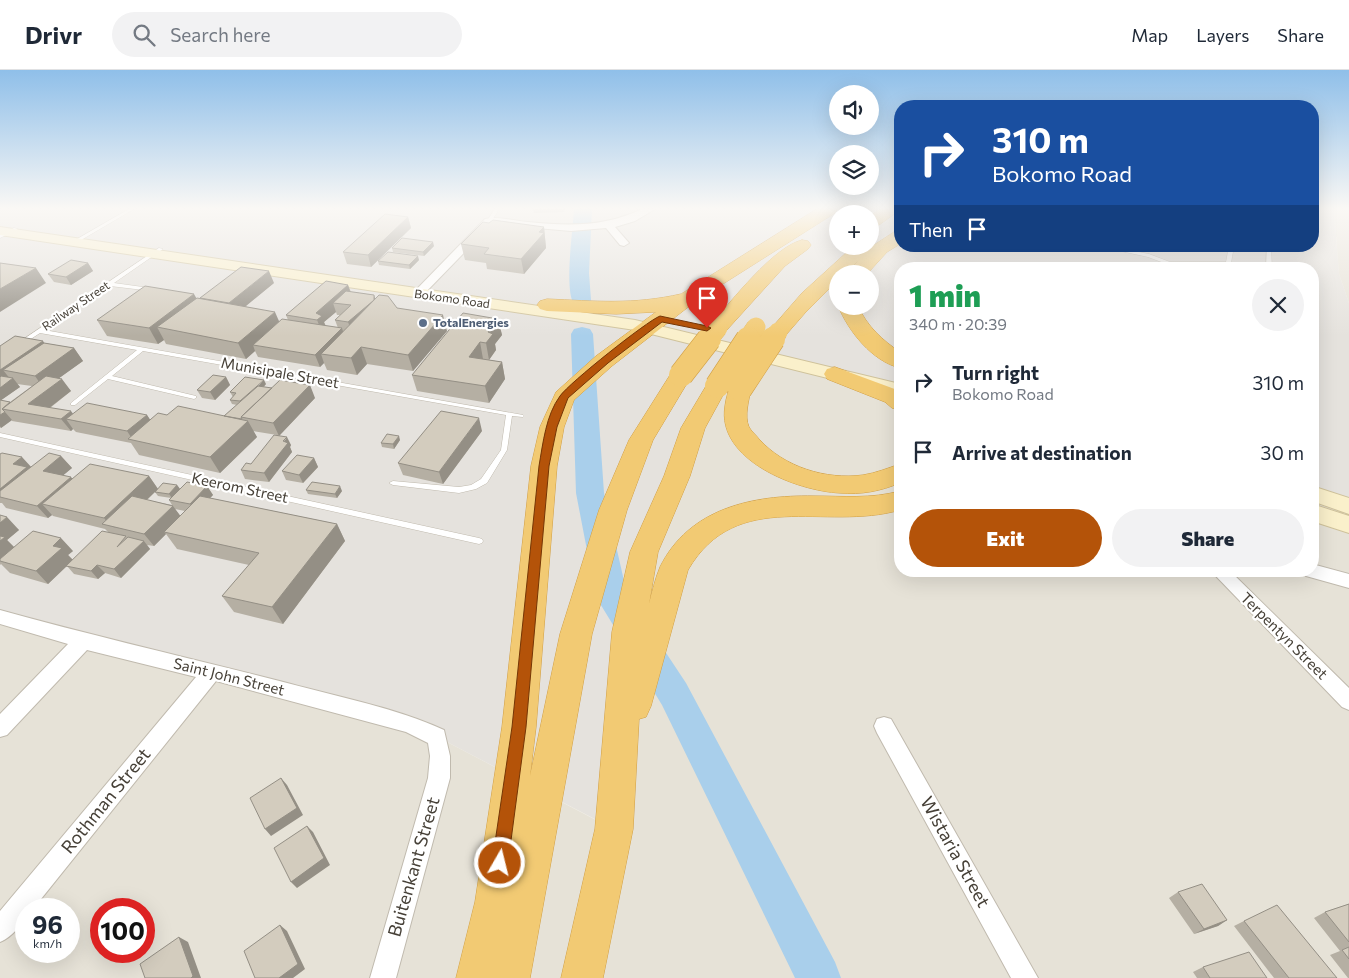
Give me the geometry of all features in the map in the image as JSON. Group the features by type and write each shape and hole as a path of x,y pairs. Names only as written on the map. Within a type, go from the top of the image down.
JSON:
{"highway":[{"path":"477,978 495,902 519,727 544,466 552,427 564,396 613,355 689,297 762,251"},
{"path":"509,978 576,634 613,510 641,440 680,375 718,328 778,262 794,251"},
{"path":"865,265 878,251"},
{"path":"832,255 756,327 728,387 738,428 751,448 769,464 816,481 838,483 875,482 894,475"},
{"path":"582,978 614,829 628,632 644,552 677,476 693,428 804,302 854,255"},
{"path":"547,305 634,307 673,303 689,297"},
{"path":"853,315 865,334 875,344 894,357"},
{"path":"607,321 621,333 613,355"},
{"path":"835,374 894,397"},
{"path":"620,757 674,569 686,550 701,533 724,520 744,512 774,505 878,506 894,502"}],"main road":[{"name":"Bokomo Road","path":"159,251 422,290 607,321 654,324 894,389"},
{"name":"Bokomo Road","path":"422,290 547,305 654,324 894,373"},
{"path":"1319,495 1349,506"},
{"path":"1319,514 1349,525"}],"street":[{"path":"422,290 459,251"},
{"path":"1319,573 1349,581"},
{"name":"Terpentyn Street","path":"1225,577 1349,701"},
{"name":"Saint John Street","path":"0,617 83,641 212,672 409,724 437,737 440,756"},
{"path":"0,728 83,641"},
{"name":"Rothman Street","path":"0,930 212,672"},
{"name":"Wistaria Street","path":"884,726 1025,978"},
{"name":"Buitenkant Street","path":"383,978 439,778 440,756"}],"lane":[{"name":"Railway Street","path":"16,346 155,251"},
{"path":"1130,252 1165,262"},
{"path":"108,284 157,291"},
{"name":"Munisipale Street","path":"40,331 521,416"},
{"path":"73,404 142,349"},
{"path":"107,377 194,397"},
{"path":"393,483 459,490 473,487 484,481 504,450 509,414"},
{"name":"Keerom Street","path":"0,435 479,541"}],"shaded area":[{"path":"0,251 829,251 829,255 879,255 879,251 1337,251 1339,274 1349,303 1349,525 1319,514 1319,262 894,262 894,389 743,352 717,386 644,552 614,829 426,731 0,617"},
{"path":"1337,251 1349,251 1349,303 1339,274"},
{"path":"743,351 894,389 894,577 1319,577 1319,514 1349,525 1349,978 0,978 0,617 426,731 613,829 628,632 677,476"}],"building":[{"path":"344,251 372,251 368,255"},
{"path":"486,251 528,251 521,259 484,254"},
{"path":"388,252 418,256 409,265 378,261"},
{"path":"71,260 88,263 66,277 48,274"},
{"path":"0,263 36,268 0,289"},
{"path":"241,267 269,271 229,303 200,298"},
{"path":"326,281 348,285 316,313 322,316 317,320 286,315"},
{"path":"145,286 194,294 149,328 97,320"},
{"path":"346,291 374,295 374,300 348,322 335,320 351,305 333,303"},
{"path":"379,295 388,296 397,308 443,315 408,355 361,347 351,358 321,354"},
{"path":"197,298 275,312 238,343 157,327"},
{"path":"463,313 498,319 488,332 493,334 486,343 480,342 469,357 502,362 485,386 412,375"},
{"path":"282,319 342,328 315,355 253,345"},
{"path":"15,336 43,341 0,370 0,346"},
{"path":"44,343 74,348 35,376 3,370"},
{"path":"213,375 226,377 210,392 197,390"},
{"path":"1,376 13,378 0,388"},
{"path":"46,376 62,379 28,404 71,411 61,419 2,409"},
{"path":"245,377 264,380 240,401 230,400 236,393 230,392"},
{"path":"280,380 310,385 273,423 241,417"},
{"path":"258,386 272,388 241,417 242,419 224,416"},
{"path":"0,400 10,402 2,409 5,412 0,415"},
{"path":"87,403 147,415 127,431 66,419"},
{"path":"178,406 248,421 210,457 128,439 158,413 167,415"},
{"path":"441,411 479,418 439,472 398,463"},
{"path":"387,434 399,436 393,444 381,443"},
{"path":"274,435 287,437 283,441 288,443 264,473 241,470 246,463 251,464"},
{"path":"49,453 61,456 43,471 71,477 37,506 0,497 0,491"},
{"path":"0,454 22,457 13,464 27,467 0,489"},
{"path":"297,455 314,458 299,475 282,471"},
{"path":"90,464 149,476 104,518 42,504"},
{"path":"187,482 207,486 190,504 169,500"},
{"path":"312,482 340,486 335,494 306,490"},
{"path":"163,483 177,485 169,494 155,492"},
{"path":"132,496 173,506 144,534 102,524"},
{"path":"200,496 337,524 272,607 222,596 259,553 164,532"},
{"path":"0,515 7,517 0,523"},
{"path":"33,531 61,538 53,546 62,548 36,571 0,561 0,559"},
{"path":"102,531 126,536 117,547 128,537 144,541 114,569 97,565 91,571 66,566"},
{"path":"281,778 297,808 265,829 250,798"},
{"path":"307,826 324,858 291,882 274,848"},
{"path":"1202,884 1227,920 1204,929 1178,892"},
{"path":"1349,904 1349,942 1325,912"},
{"path":"1277,905 1337,978 1289,978 1244,921"},
{"path":"280,925 298,964 279,978 255,978 244,951"},
{"path":"179,937 193,976 191,978 145,978 140,964 155,963 155,954"},
{"path":"1349,947 1349,959 1342,950"},
{"path":"1249,952 1267,978 1210,978 1203,967"}],"waterway":[{"path":"580,251 579,273 581,300"},
{"path":"582,334 590,493 612,597 674,694 819,978"}],"place":[{"name":"TotalEnergies","path":"423,323"}],"route":[{"path":"500,863 519,727 544,466 557,412 564,396 604,361 660,319 707,328"}]}
